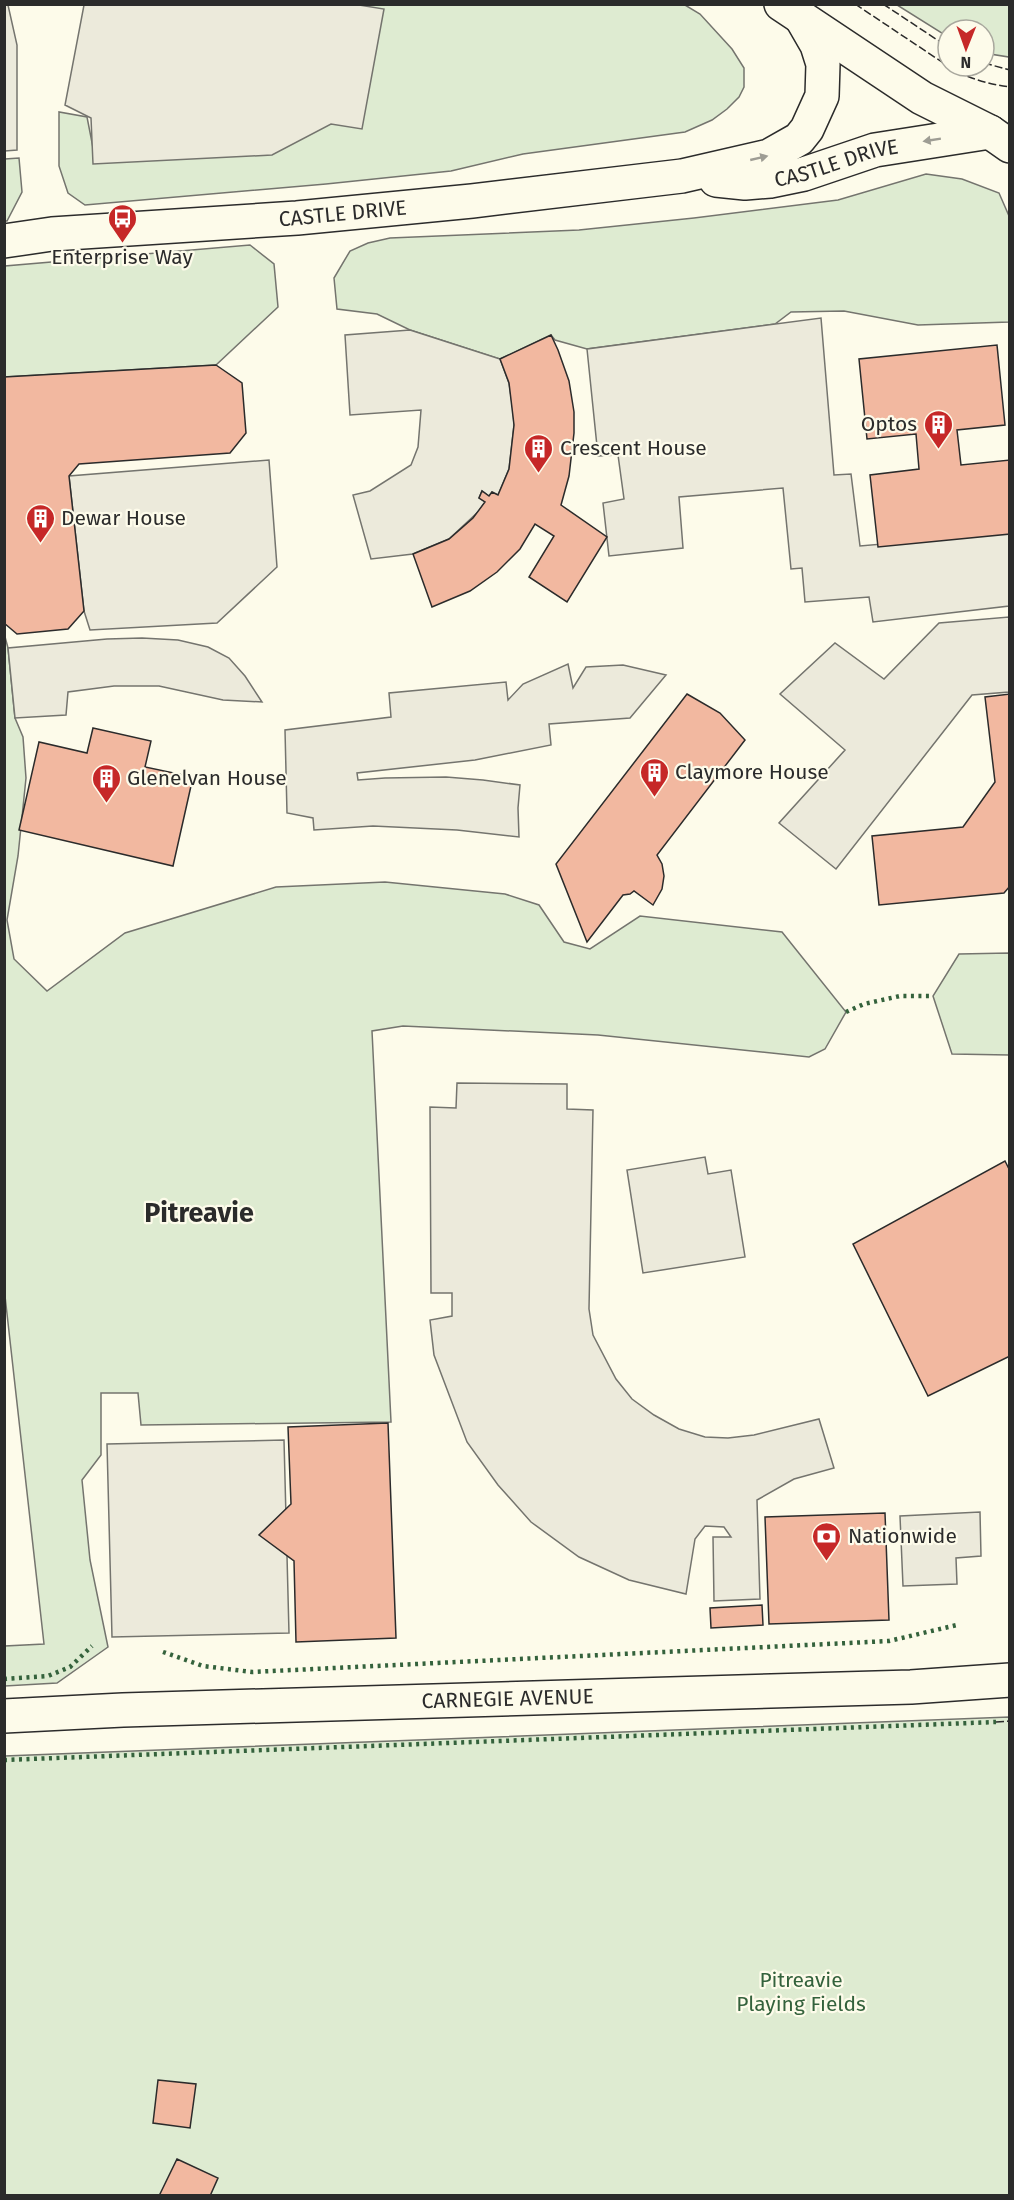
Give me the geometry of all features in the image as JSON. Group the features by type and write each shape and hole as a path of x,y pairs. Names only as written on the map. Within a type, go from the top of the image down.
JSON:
{"street":[{"path":"791,12 922,98 1001,136"},
{"name":"CASTLE DRIVE","path":"4,241 52,234 297,218 472,201 682,176 769,156 799,139 817,112 822,96 823,64 818,45 791,12"},
{"name":"CASTLE DRIVE","path":"682,176 745,183 770,181 804,174 883,148 1001,136"},
{"name":"CARNEGIE AVENUE","path":"4,1716 123,1710 910,1687 1010,1680"}],"green space":[{"path":"339,5 685,5 700,14 732,49 744,68 744,87 739,97 727,109 712,120 685,132 523,154 451,171 85,205 68,193 59,166 59,112 87,117 96,163"},
{"path":"897,5 1009,5 1009,57 996,55 996,18 936,18 936,29"},
{"path":"19,158 22,192 5,221 5,159"},
{"path":"926,174 962,179 999,193 1009,216 1009,322 918,325 844,311 791,312 775,324 587,349 555,340 551,335 500,359 410,330 377,314 337,309 334,278 350,251 368,243 390,238 579,230 694,218 838,200"},
{"path":"250,245 274,264 278,307 216,365 5,377 5,266"},
{"path":"4,633 8,648 15,718 23,737 26,778 18,856 7,920 14,959 47,991 125,933 276,887 385,882 505,894 539,905 564,942 590,949 640,916 782,932 846,1012 825,1049 809,1057 598,1035 403,1026 372,1031 391,1422 141,1425 138,1393 101,1393 101,1455 82,1480 90,1560 108,1647 57,1683 5,1686 5,1646 44,1644 4,1287"},
{"path":"1009,953 1009,1055 952,1054 933,996 959,954"},
{"name":"Pitreavie Playing Fields","path":"1009,1717 1009,2195 5,2195 5,1756"}],"shaded area":[{"path":"4,5 8,5 17,45 17,150 5,151"},
{"path":"84,5 359,5 384,9 362,129 331,124 272,155 93,164 91,118 65,105"},
{"path":"821,318 834,475 851,474 860,546 1009,533 1009,606 873,622 869,597 805,602 802,568 791,569 783,488 679,497 683,548 609,556 603,503 624,499 618,455 598,456 587,349"},
{"path":"410,330 500,359 509,383 513,410 514,425 509,469 498,495 492,492 489,496 482,491 479,498 485,502 479,511 449,539 413,554 371,559 353,495 370,491 411,465 418,447 421,410 350,415 345,335"},
{"path":"269,460 277,567 217,623 90,630 84,611 69,476"},
{"path":"1009,617 1009,692 972,695 836,869 779,823 845,750 780,694 835,643 884,679 939,623"},
{"path":"142,638 178,640 208,647 229,658 245,676 262,702 223,700 159,686 114,686 68,692 66,715 15,718 8,648"},
{"path":"568,664 573,688 586,667 623,665 666,675 630,718 549,724 551,745 475,760 357,773 358,780 446,777 520,785 519,837 457,830 373,826 314,830 313,818 287,813 285,730 391,717 389,693 506,682 508,700 523,684"},
{"path":"457,1083 567,1084 567,1109 593,1110 589,1309 593,1335 616,1379 632,1399 679,1429 705,1437 728,1438 754,1435 819,1419 834,1468 794,1479 757,1500 760,1599 714,1601 713,1537 731,1537 724,1527 705,1526 695,1539 686,1594 629,1580 579,1557 531,1522 498,1485 467,1442 434,1355 430,1320 452,1316 452,1293 431,1293 430,1107 456,1108"},
{"path":"705,1157 708,1174 731,1170 745,1257 643,1273 627,1170"},
{"path":"284,1440 289,1633 112,1637 107,1444"},
{"path":"980,1512 981,1556 956,1558 957,1584 903,1586 900,1516"}],"building":[{"name":"Crescent House","path":"551,335 569,381 574,412 569,476 561,505 607,537 567,602 529,577 554,536 535,524 520,549 497,572 470,591 432,607 413,554 449,539 473,518 485,502 479,498 482,491 489,496 492,492 498,495 509,469 514,425 509,383 500,359"},
{"name":"Optos","path":"997,345 1005,425 957,430 961,465 1010,460 1010,534 878,547 870,475 919,469 916,434 867,439 859,359"},
{"name":"Dewar House","path":"216,365 242,383 246,433 230,453 79,464 69,476 84,611 68,629 17,634 4,623 4,377"},
{"name":"Claymore House","path":"687,694 720,713 745,740 657,855 662,864 664,876 662,889 653,905 634,891 623,895 587,942 556,864"},
{"path":"1010,694 1010,886 1004,893 879,905 872,836 963,827 995,782 985,697"},
{"name":"Glenelvan House","path":"93,728 151,741 145,767 193,777 173,866 19,830 39,742 87,753"},
{"path":"1005,1161 1010,1171 1010,1356 928,1396 853,1244"},
{"path":"388,1423 396,1638 296,1642 294,1561 259,1535 291,1504 288,1427"},
{"name":"Nationwide","path":"885,1513 889,1620 769,1624 765,1517"},
{"path":"762,1605 763,1625 711,1628 710,1608"},
{"path":"158,2080 196,2084 190,2128 153,2123"},
{"path":"177,2159 218,2178 210,2196 159,2196"}],"hedge":[{"path":"846,1012 864,1004 900,996 933,996"},
{"path":"163,1652 203,1666 252,1672 889,1641 957,1625"},
{"path":"4,1679 48,1676 70,1667 92,1646"},
{"path":"4,1760 996,1722"}],"fence":[{"path":"855,4 936,58"},
{"path":"883,4 936,39"},
{"path":"996,66 1010,70"},
{"path":"973,78 1010,87"},
{"path":"996,1722 1010,1721"}],"place":[{"name":"Enterprise Way","path":"122,244"},
{"name":"Optos","path":"938,450"},
{"name":"Crescent House","path":"539,474"},
{"name":"Dewar House","path":"40,544"},
{"name":"Claymore House","path":"654,798"},
{"name":"Glenelvan House","path":"106,804"},
{"name":"Nationwide","path":"827,1562"}],"district":[{"name":"Pitreavie","path":"199,1213"}]}
